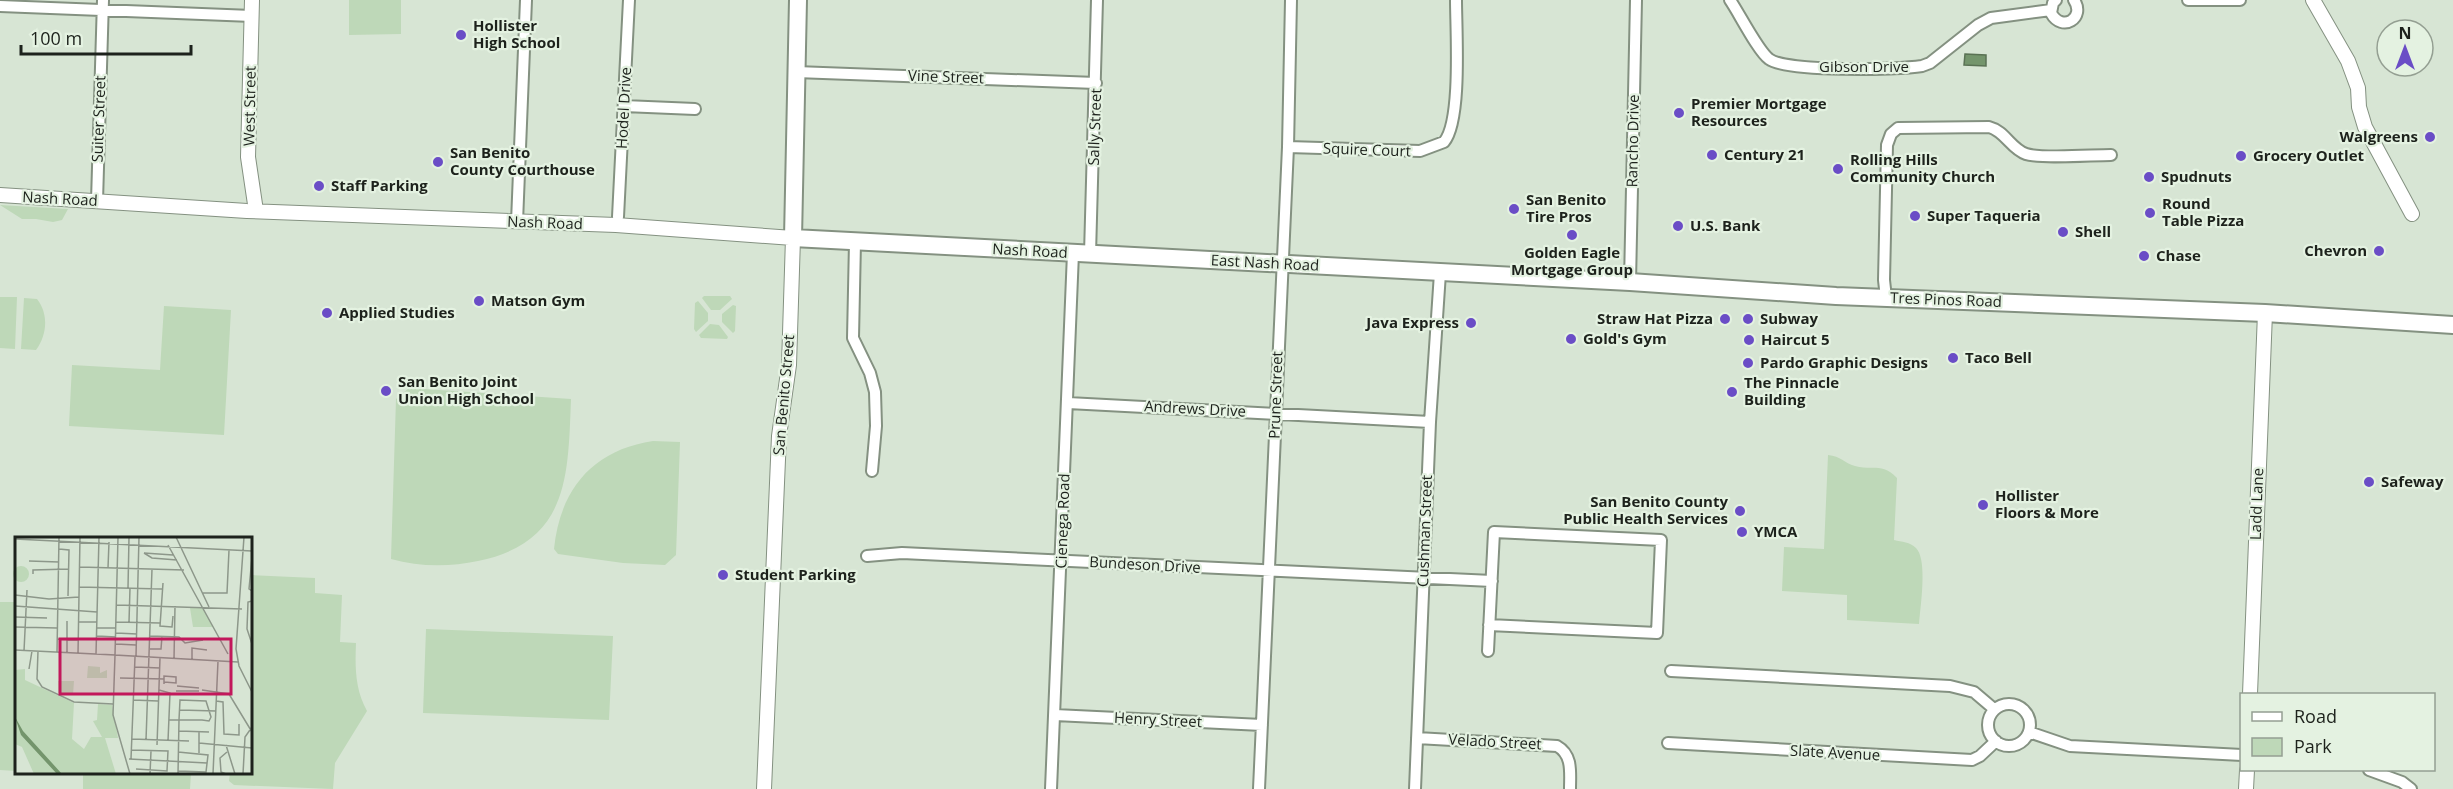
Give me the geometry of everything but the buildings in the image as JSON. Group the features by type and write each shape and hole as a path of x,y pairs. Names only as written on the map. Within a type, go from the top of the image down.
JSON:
{"main road":[{"name":"San Benito Street","path":"794,238 798,0"},
{"name":"Nash Road","path":"794,238 1082,254"},
{"name":"East Nash Road","path":"1082,254 1440,273"},
{"name":"Tres Pinos Road","path":"1440,273 1886,298 2265,313 2453,325"}],"street":[{"name":"West Street","path":"252,0 248,157 256,211"},
{"path":"517,222 526,0"},
{"name":"Hodel Drive","path":"618,217 629,0"},
{"name":"Sally Street","path":"1082,254 1096,83 1097,0"},
{"name":"Prune Street","path":"1259,789 1288,147 1292,0"},
{"name":"Squire Court","path":"1288,147 1420,151 1444,142 1451,130 1454,111 1456,0"},
{"name":"Rancho Drive","path":"1629,282 1636,0"},
{"name":"Gibson Drive","path":"1730,0 1768,59 1789,66 1860,68 1922,66 1930,63 1991,18 2053,5"},
{"path":"2188,0 2240,0"},
{"path":"2313,0 2348,61 2358,88 2359,107 2365,127 2412,214"},
{"path":"2053,5 2053,17 2058,21 2068,23 2077,15 2079,1"},
{"path":"0,6 103,6 252,16"},
{"name":"Suiter Street","path":"97,201 103,6"},
{"name":"Vine Street","path":"796,72 1096,83"},
{"path":"624,106 695,109"},
{"path":"1886,298 1884,280 1887,145 1891,134 1898,128 1989,127 2000,131 2014,146 2027,154 2110,155"},
{"name":"Nash Road","path":"0,195 256,211 616,225 794,238"},
{"name":"San Benito Street","path":"764,789 779,436 789,365 794,238"},
{"path":"855,242 853,338 870,373 875,392 876,426 872,471"},
{"name":"Cienega Road","path":"1051,789 1068,403 1082,254"},
{"name":"Cushman Street","path":"1415,789 1430,422 1440,273"},
{"name":"Ladd Lane","path":"2250,693 2265,313"},
{"name":"Andrews Drive","path":"1068,403 1430,422"},
{"path":"1488,651 1494,532 1661,540 1657,633 1490,625"},
{"name":"Bundeson Drive","path":"867,556 902,553 1492,581"},
{"path":"1671,671 1950,686 1974,692 1994,709"},
{"path":"2007,703 2021,706 2030,718 2029,732 2021,742 2015,745 2001,745 1991,736 1988,722 1994,709 2007,703"},
{"name":"Henry Street","path":"1055,715 1262,725"},
{"path":"2029,732 2070,746 2240,755"},
{"name":"Velado Street","path":"1417,738 1553,744 1562,748 1568,757 1571,768 1570,789"},
{"name":"Slate Avenue","path":"1668,744 1972,760 1996,741"},
{"path":"2246,789 2247,771"},
{"path":"2372,771 2392,777 2411,789"}],"green space":[{"path":"349,0 401,0 401,34 349,35"},
{"path":"0,205 68,209 62,220 53,222 22,219"},
{"path":"704,296 730,296 732,299 720,310 711,310 702,298"},
{"path":"0,297 17,297 15,349 0,348"},
{"path":"24,298 37,299 45,318 44,331 36,350 21,349"},
{"path":"698,301 708,313 708,321 696,332 694,329 695,303"},
{"path":"733,305 736,306 733,333 722,322 722,314"},
{"path":"164,306 231,310 224,435 69,426 72,365 160,370"},
{"path":"710,324 719,325 728,337 727,339 701,338 699,335"},
{"path":"409,388 571,399 568,455 558,502 547,522 530,539 508,552 467,563 423,565 391,559 396,399"},
{"path":"653,441 680,442 676,555 665,565 623,563 558,554 554,549 564,508 572,491 583,476 613,453"},
{"path":"1828,455 1855,466 1882,468 1897,478 1894,540 1911,544 1920,554 1922,596 1919,624 1847,620 1847,595 1782,591 1784,547 1824,549"},
{"path":"252,575 315,578 315,593 342,595 340,642 356,643 357,678 360,695 367,711 335,763 333,789 234,785 229,781 230,774 252,774"},
{"path":"0,602 15,602 15,771 0,770"},
{"path":"426,629 613,636 609,720 423,713"},
{"path":"83,774 191,774 190,789 83,789"}],"shaded area":[{"path":"1965,54 1986,55 1986,66 1964,65"}],"place":[{"name":"Hollister High School","path":"461,35"},
{"name":"Premier Mortgage Resources","path":"1679,113"},
{"name":"Walgreens","path":"2430,137"},
{"name":"Century 21","path":"1712,155"},
{"name":"Grocery Outlet","path":"2241,156"},
{"name":"San Benito County Courthouse","path":"438,162"},
{"name":"Rolling Hills Community Church","path":"1838,169"},
{"name":"Spudnuts","path":"2149,177"},
{"name":"Staff Parking","path":"319,186"},
{"name":"San Benito Tire Pros","path":"1514,209"},
{"name":"Round Table Pizza","path":"2150,213"},
{"name":"Super Taqueria","path":"1915,216"},
{"name":"U.S. Bank","path":"1678,226"},
{"name":"Shell","path":"2063,232"},
{"name":"Golden Eagle Mortgage Group","path":"1572,235"},
{"name":"Chevron","path":"2379,251"},
{"name":"Chase","path":"2144,256"},
{"name":"Matson Gym","path":"479,301"},
{"name":"Applied Studies","path":"327,313"},
{"name":"Straw Hat Pizza","path":"1725,319"},
{"name":"Subway","path":"1748,319"},
{"name":"Java Express","path":"1471,323"},
{"name":"Gold's Gym","path":"1571,339"},
{"name":"Haircut 5","path":"1749,340"},
{"name":"Taco Bell","path":"1953,358"},
{"name":"Pardo Graphic Designs","path":"1748,363"},
{"name":"San Benito Joint Union High School","path":"386,391"},
{"name":"The Pinnacle Building","path":"1732,392"},
{"name":"Safeway","path":"2369,482"},
{"name":"Hollister Floors & More","path":"1983,505"},
{"name":"San Benito County Public Health Services","path":"1740,511"},
{"name":"YMCA","path":"1742,532"},
{"name":"Student Parking","path":"723,575"}]}
